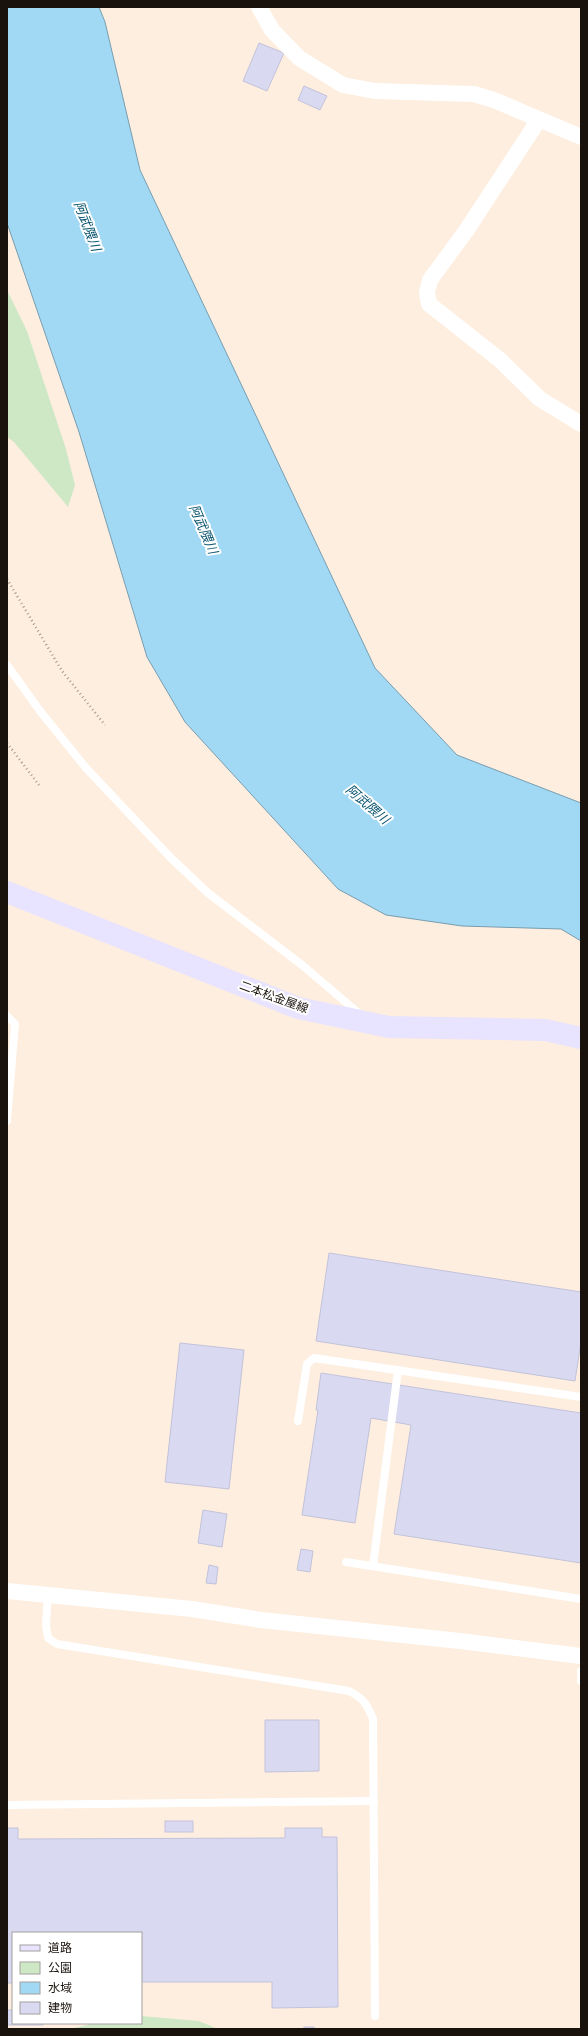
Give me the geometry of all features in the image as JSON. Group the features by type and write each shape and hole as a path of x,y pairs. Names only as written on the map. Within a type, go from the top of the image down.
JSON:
{"main road":[{"name":"二本松金屋線","path":"7,892 298,1008 389,1027 545,1030 581,1038"}],"street":[{"path":"259,7 272,30 299,58 343,85 375,91 474,94 494,100 581,137"},
{"path":"536,124 466,231 430,280 427,292 429,304 500,360 540,399 581,424"},
{"path":"7,1591 185,1608 261,1620 460,1640 581,1656"}],"lane":[{"path":"7,666 40,711 86,768 171,858 208,893 357,1010 363,1022"},
{"path":"7,1016 16,1024 7,1121"},
{"path":"298,1421 307,1364 314,1358 581,1396"},
{"path":"373,1566 398,1370"},
{"path":"346,1562 581,1599"},
{"path":"48,1594 46,1625 48,1638 57,1644 348,1691 358,1696 366,1703 373,1719 375,2016"},
{"path":"581,1671 581,1681"},
{"path":"7,1805 374,1801"}],"path":[{"path":"7,579 62,671 105,725"},
{"path":"7,743 39,785"}],"green space":[{"path":"7,290 27,331 66,449 75,485 68,507 14,442 7,437"},
{"path":"142,2016 199,2021 218,2029 70,2029 91,2024 142,2024"}],"water":[{"name":"阿武隈川","path":"7,7 99,7 105,22 140,170 375,668 457,755 581,803 581,941 561,929 462,926 386,915 338,889 185,722 147,657 79,432 7,223"}],"building":[{"path":"259,43 284,53 267,91 243,81"},
{"path":"304,86 327,96 320,110 298,100"},
{"path":"329,1253 581,1292 581,1342 575,1381 316,1341"},
{"path":"180,1343 244,1350 229,1489 165,1482"},
{"path":"321,1373 581,1413 581,1563 394,1534 411,1425 371,1418 355,1523 302,1515 318,1410 316,1410"},
{"path":"203,1510 227,1514 222,1547 198,1543"},
{"path":"301,1549 313,1551 310,1572 297,1570"},
{"path":"209,1565 218,1567 216,1584 206,1583"},
{"path":"265,1720 319,1720 319,1771 265,1772"},
{"path":"165,1821 193,1821 193,1832 165,1832"},
{"path":"7,1828 18,1828 18,1839 285,1838 285,1828 322,1828 322,1837 337,1837 338,2007 272,2008 272,1982 142,1982 142,1932 12,1932 12,1983 7,1983"},
{"path":"7,2010 12,2010 12,2024 43,2024 43,2025 7,2025"},
{"path":"304,2027 314,2027 314,2029 304,2029"}]}
